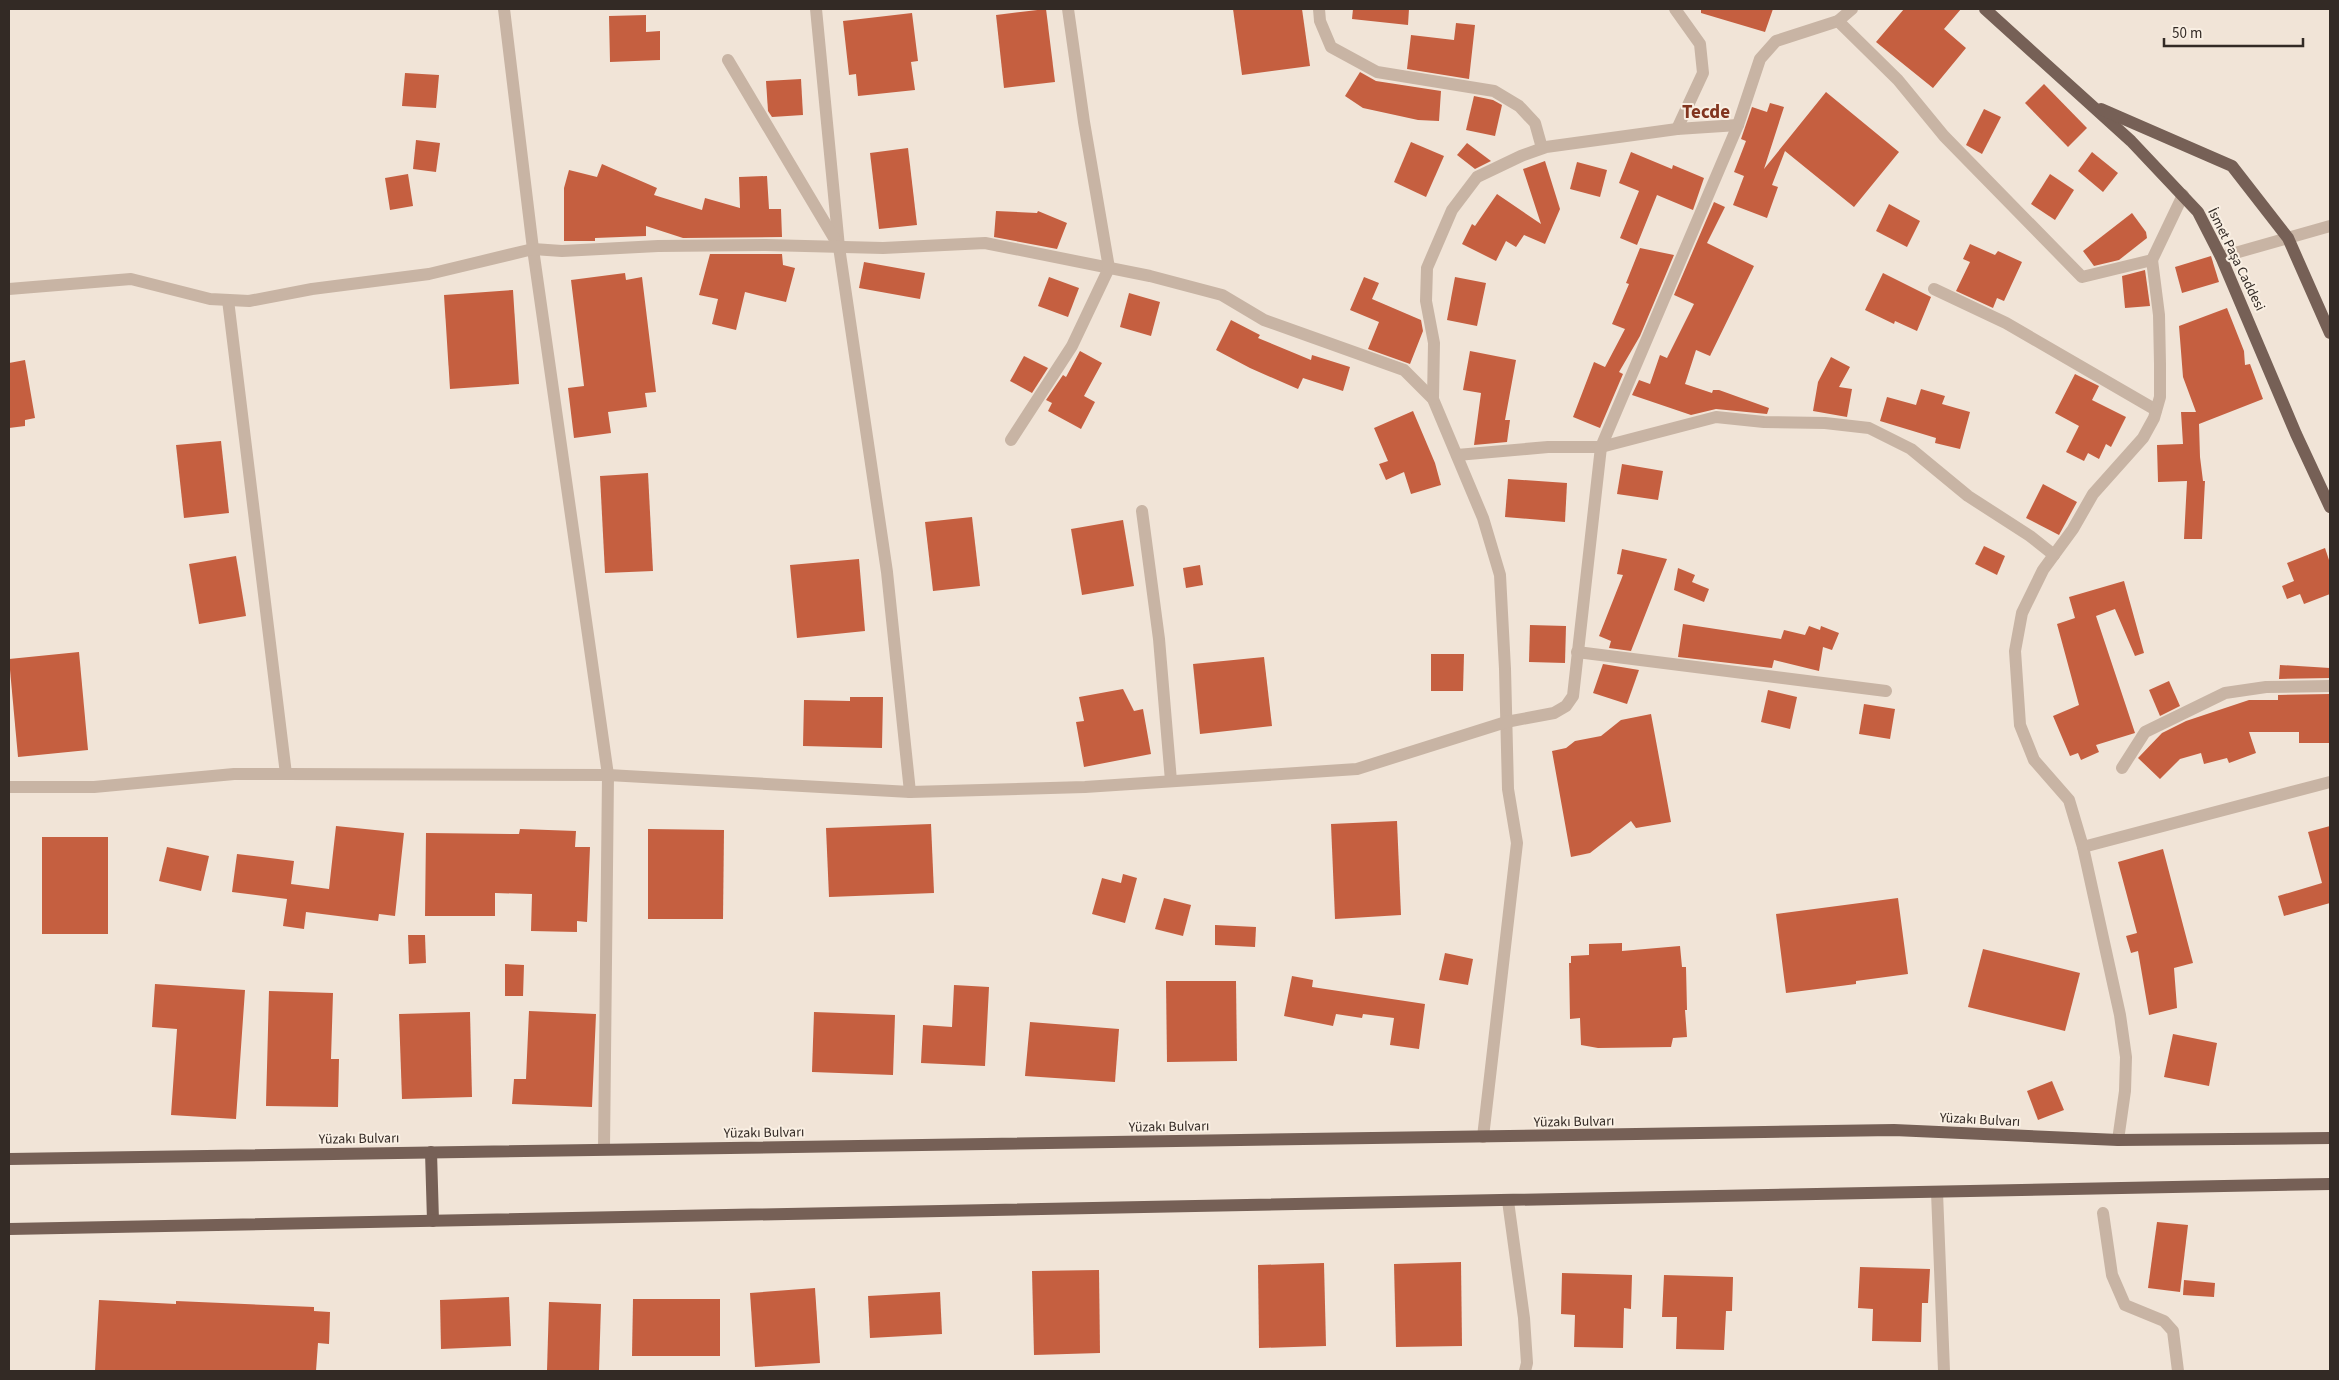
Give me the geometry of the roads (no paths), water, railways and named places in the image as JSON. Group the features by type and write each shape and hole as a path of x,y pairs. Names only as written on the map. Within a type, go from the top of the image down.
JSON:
{"main road":[{"name":"İsmet Paşa Caddesi","path":"1985,9 2131,141 2183,195 2206,223 2296,434 2330,507"},
{"path":"2092,105 2232,166 2288,238 2330,333"},
{"name":"Yüzakı Bulvarı","path":"9,1159 604,1149 1483,1138 1894,1130 2118,1140 2330,1138"},
{"path":"430,1152 433,1221"},
{"path":"9,1230 2330,1184"}],"street":[{"path":"504,9 533,249 608,775 604,1149"},
{"path":"816,9 839,247 887,572 910,792"},
{"path":"1010,440 1072,346 1109,268 1084,122 1068,9"},
{"path":"1319,9 1320,21 1331,48 1377,72 1494,91 1519,106 1535,123 1542,148"},
{"path":"1675,9 1700,44 1703,73 1677,129"},
{"path":"9,787 94,787 234,774 286,774 608,775 910,792 1084,787 1357,769 1506,722 1554,713 1566,706 1573,696 1601,447 1738,125 1760,59 1776,41 1838,21 1852,9"},
{"path":"1838,21 1898,80 1944,136 2082,277 2152,260"},
{"path":"728,60 839,247"},
{"path":"1433,399 1434,343 1426,301 1427,268 1452,210 1477,177 1542,148 1677,129 1738,125"},
{"path":"2118,1140 2124,1091 2125,1048 2120,1016 2083,848 2069,800 2034,760 2020,725 2015,651 2022,613 2043,570 2073,529 2093,494 2143,438 2156,410 2160,397 2159,315 2152,260 2183,195"},
{"path":"2221,257 2330,226"},
{"path":"9,289 131,279 210,300 249,301 312,289 429,274 533,249 562,251 658,246 883,248 985,243 1150,276 1222,295 1264,320 1404,370 1433,399 1483,518 1500,575 1508,789 1517,843 1483,1138"},
{"path":"1934,289 2006,323 2156,410"},
{"path":"228,300 286,774"},
{"path":"1456,455 1548,447 1601,447 1716,417 1764,422 1824,423 1869,428 1911,449 1968,496 2030,536 2054,555"},
{"path":"1142,511 1159,639 1171,781"},
{"path":"1577,652 1886,691"},
{"path":"2122,768 2145,732 2225,693 2266,687 2330,686"},
{"path":"2083,848 2330,782"},
{"path":"1937,1192 1944,1371"},
{"path":"1508,1201 1524,1318 1528,1363 1525,1371"},
{"path":"2103,1213 2112,1275 2125,1305 2164,1321 2173,1331 2178,1371"}],"district":[{"name":"Tecde","path":"1706,111"}]}
